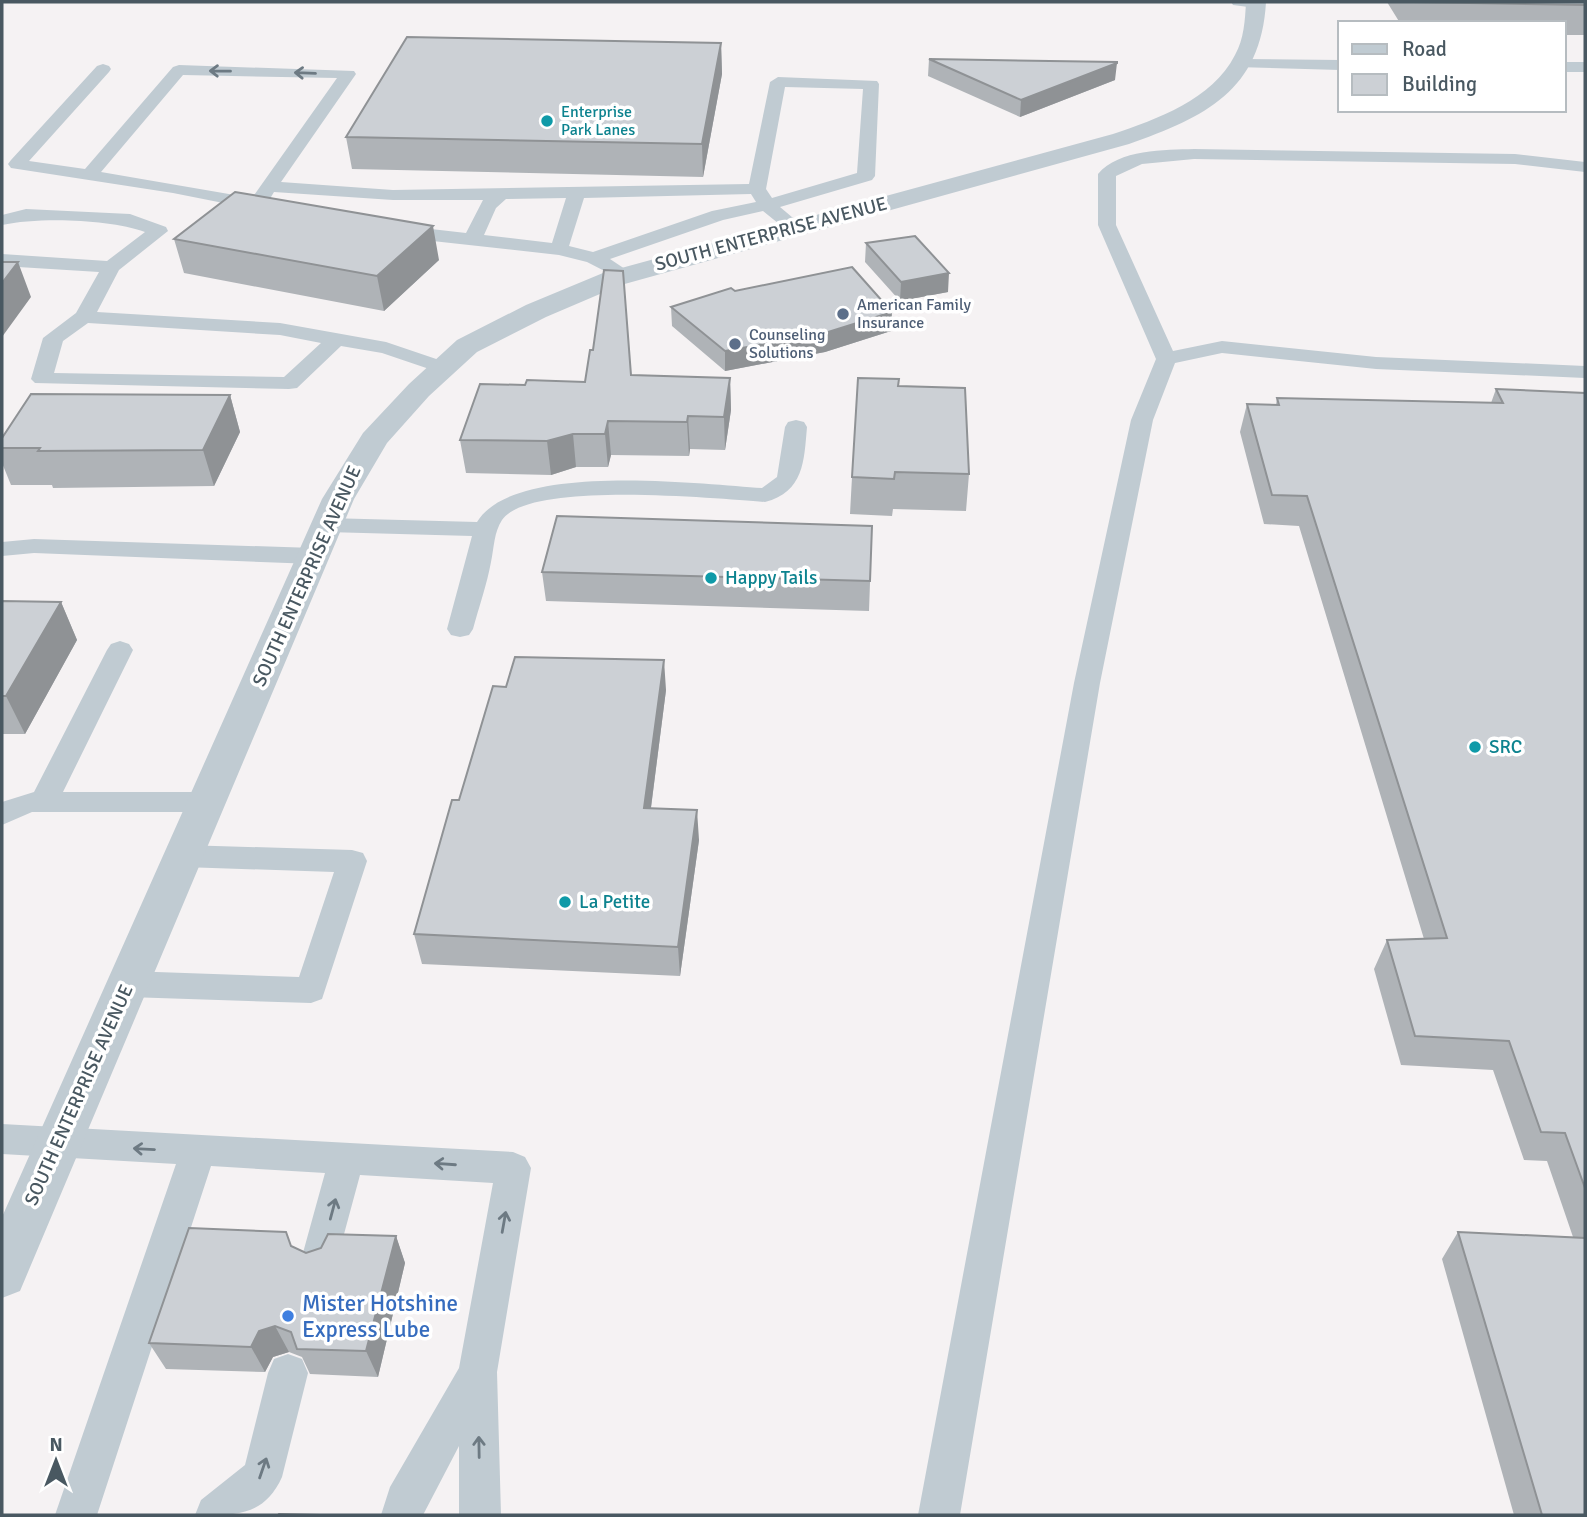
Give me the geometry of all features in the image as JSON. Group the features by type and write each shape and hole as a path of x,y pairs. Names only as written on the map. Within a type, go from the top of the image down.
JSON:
{"street":[{"name":"SOUTH ENTERPRISE AVENUE","path":"2,1274 327,525 355,467 374,439 419,390 467,346 574,294 624,275 1146,131 1206,101 1221,89 1242,64 1255,30 1250,2"}],"lane":[{"path":"1242,64 1338,65"},
{"path":"1566,67 1585,67"},
{"path":"103,69 17,164 283,209"},
{"path":"89,175 179,70 348,74 272,187 257,204"},
{"path":"594,258 762,197 866,176 871,84 778,82 762,197"},
{"path":"939,1515 1087,683 1142,420 1166,359 1107,225 1107,174 1120,165 1143,157 1194,154 1514,159 1585,167"},
{"path":"448,180 411,183 393,195 377,222 472,240 559,249 594,258 624,275"},
{"path":"481,181 500,185 500,195"},
{"path":"272,187 393,195 577,192 762,197 796,228"},
{"path":"559,249 577,192"},
{"path":"472,240 488,205 500,195"},
{"path":"2,220 26,214 131,220 159,231 111,267 84,317 53,338 41,379 289,383 337,339"},
{"path":"2,260 111,267"},
{"path":"84,317 280,328 386,348 444,368"},
{"path":"1166,359 1222,347 1376,363 1585,372"},
{"path":"460,629 479,563 485,529 497,511 532,495 569,488 765,495 780,490 790,478 796,427"},
{"path":"327,525 485,529"},
{"path":"2,549 34,546 314,556"},
{"path":"44,802 120,650"},
{"path":"2,814 29,802 206,802"},
{"path":"128,984 311,990 352,861 183,856"},
{"path":"2,1139 513,1168 478,1372 480,1515"},
{"path":"76,1515 198,1152"},
{"path":"319,1260 347,1158"},
{"path":"402,1515 405,1502 478,1372"},
{"path":"216,1515 262,1477 288,1373"}],"building":[{"path":"1413,2 1585,2 1585,5"},
{"name":"Enterprise Park Lanes","path":"407,37 721,43 702,144 346,137"},
{"path":"929,59 1117,62 1117,63 1021,100"},
{"path":"235,192 433,226 377,276 174,239"},
{"path":"915,236 949,273 901,282 866,243"},
{"path":"2,262 18,262 2,283"},
{"path":"852,267 892,312 825,333 725,351 671,307 731,288 735,291"},
{"path":"604,270 623,271 631,375 730,378 724,417 688,416 687,422 608,421 605,434 573,434 547,441 460,440 480,384 525,385 527,380 585,382 590,350 593,350"},
{"path":"858,378 899,379 898,386 965,388 969,474 895,472 894,479 852,477"},
{"name":"SRC","path":"1496,389 1585,393 1585,1188 1565,1133 1541,1132 1509,1041 1415,1036 1387,940 1447,938 1307,496 1272,495 1247,404 1279,405 1277,398 1503,403"},
{"path":"31,394 230,395 203,450 38,451 40,448 2,448 2,438"},
{"path":"557,516 872,526 870,581 542,572"},
{"path":"2,601 61,602 6,696 2,696"},
{"path":"515,657 664,660 644,808 697,810 678,947 414,934 452,800 459,800 493,686 506,687"},
{"name":"Mister Hotshine Express Lube","path":"189,1228 286,1232 291,1246 306,1253 321,1248 328,1234 396,1236 366,1351 297,1349 291,1332 275,1326 259,1331 251,1347 149,1343"},
{"path":"1458,1232 1585,1238 1585,1515 1542,1515"}],"place":[{"name":"Enterprise Park Lanes","path":"547,121"},
{"name":"American Family Insurance","path":"843,314"},
{"name":"Counseling Solutions","path":"735,344"},
{"name":"Happy Tails","path":"711,578"},
{"name":"SRC","path":"1475,747"},
{"name":"La Petite","path":"565,902"},
{"name":"Mister Hotshine Express Lube","path":"288,1316"}]}
